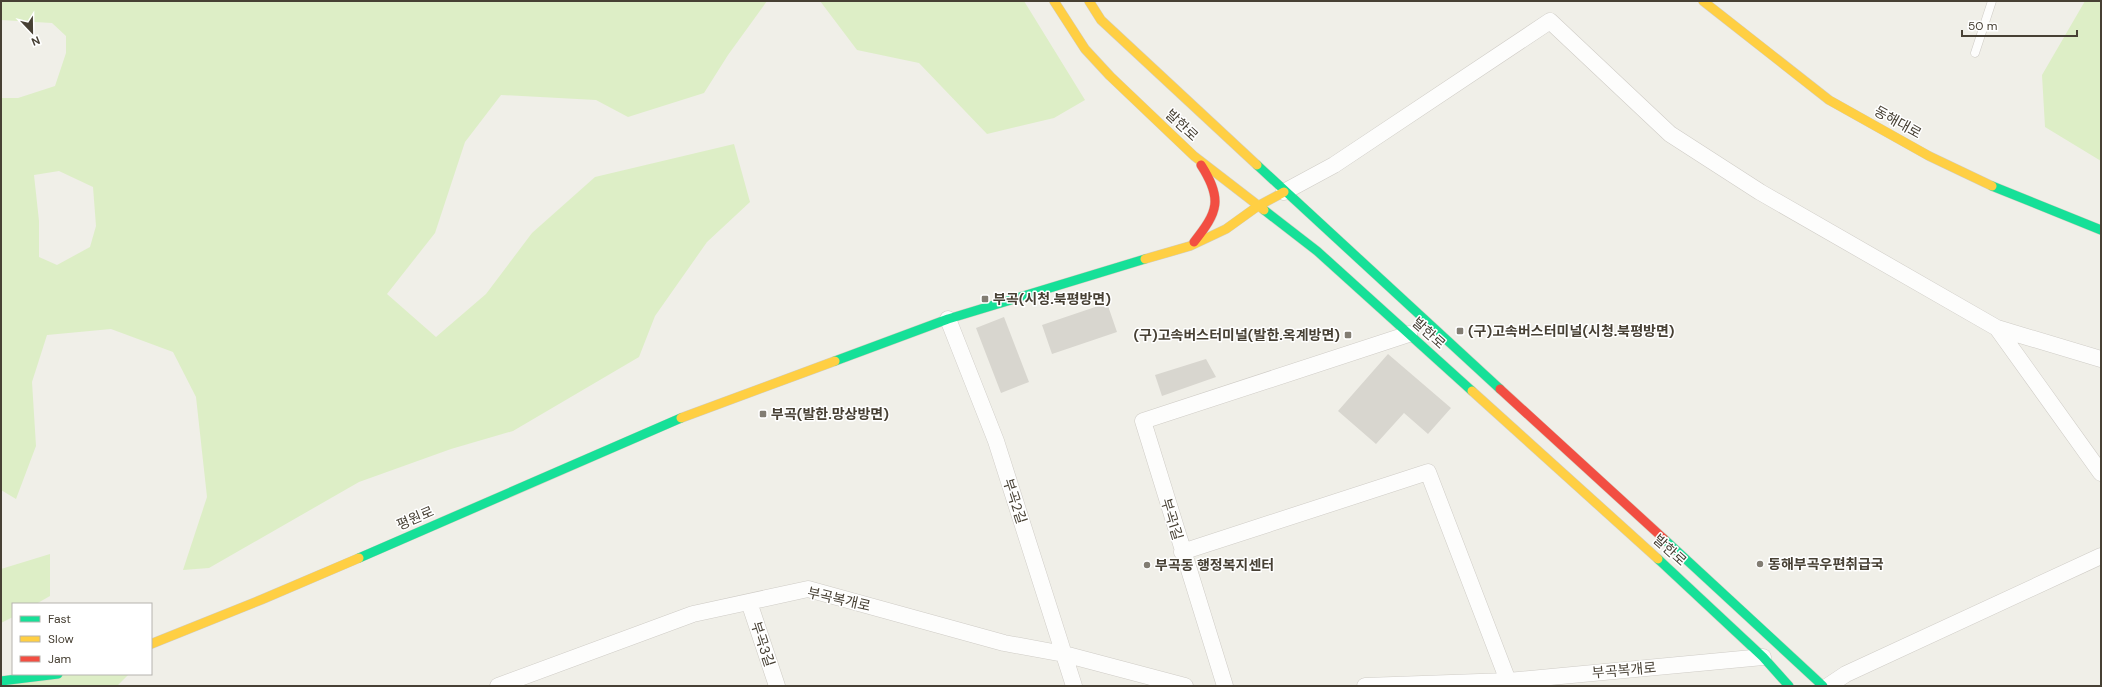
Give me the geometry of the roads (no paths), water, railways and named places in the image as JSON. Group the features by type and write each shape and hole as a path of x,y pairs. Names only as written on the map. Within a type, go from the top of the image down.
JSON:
{"street":[{"name":"발한로","path":"1054,1 1085,49 1110,76 1194,156 1317,251 1666,566 1763,657 1789,686"},
{"name":"발한로","path":"1089,1 1106,25 1284,192 1823,686"},
{"name":"동해대로","path":"1703,1 1829,100 1929,156 2013,196 2101,230"},
{"path":"1284,192 1334,165 1550,21 1670,134 1760,192 1997,328 2101,360"},
{"path":"1190,246 1212,221 1217,205 1213,182 1194,156"},
{"name":"평원로","path":"152,644 263,600 688,415 948,320 1190,246 1226,229 1258,206 1284,192"},
{"name":"부곡2길","path":"948,320 996,441 1074,686"},
{"path":"1997,328 2101,474"},
{"name":"부곡1길","path":"1225,686 1182,552 1143,421 1409,334"},
{"path":"1182,552 1428,472 1509,683"},
{"path":"1828,686 1846,674 2101,556"},
{"name":"부곡복개로","path":"498,686 693,614 808,589 1004,644 1064,654 1185,686"},
{"name":"부곡3길","path":"749,602 777,686"},
{"name":"부곡복개로","path":"1365,686 1509,683 1763,657"},
{"path":"1,682 51,675"}],"lane":[{"path":"1975,53 1992,1"}],"place":[{"name":"부곡(시청.북평방면)","path":"985,299"},
{"name":"(구)고속버스터미널(시청.북평방면)","path":"1460,331"},
{"name":"(구)고속버스터미널(발한.옥계방면)","path":"1348,335"},
{"name":"부곡(발한.망상방면)","path":"763,414"},
{"name":"동해부곡우편취급국","path":"1760,564"},
{"name":"부곡동 행정복지센터","path":"1147,565"}]}
